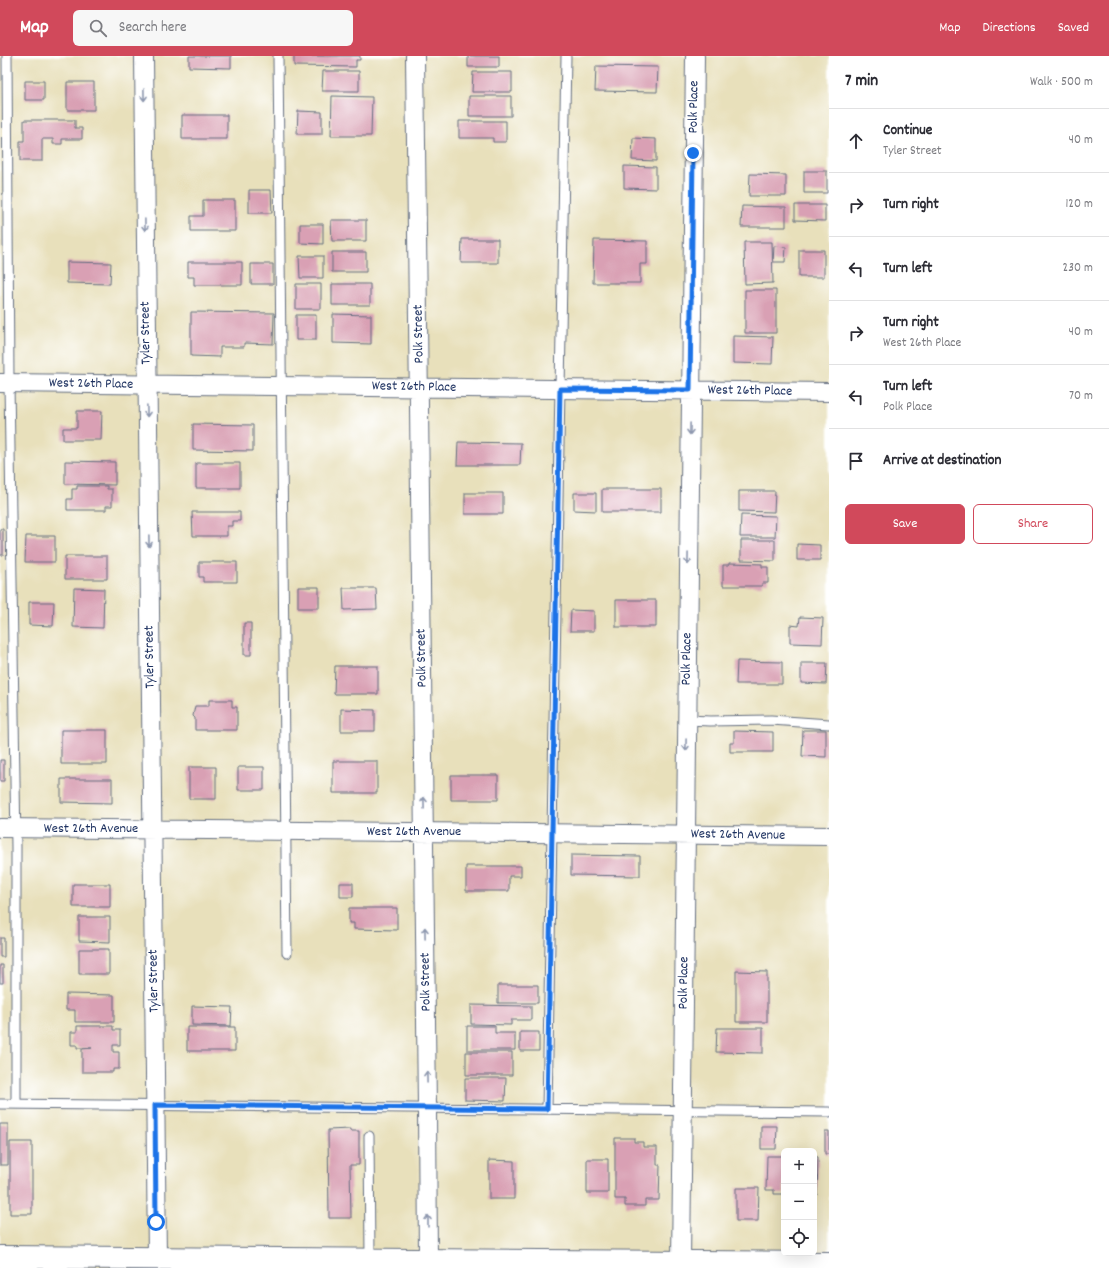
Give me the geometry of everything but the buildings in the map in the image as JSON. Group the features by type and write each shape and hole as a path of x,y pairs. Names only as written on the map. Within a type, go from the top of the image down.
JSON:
{"street":[{"name":"Tyler Street","path":"144,56 156,1258"},
{"name":"Polk Street","path":"415,56 428,1108 428,1260"},
{"name":"Polk Place","path":"681,1261 695,56"},
{"name":"West 26th Place","path":"4,383 829,392"},
{"name":"West 26th Avenue","path":"8,828 829,836"},
{"path":"0,1257 156,1258 202,1263 370,1259 524,1264 681,1261 829,1263"}],"lane":[{"path":"7,56 4,383 8,828 16,1104"},
{"path":"278,56 287,953"},
{"path":"547,1109 566,56"},
{"path":"687,720 771,720 829,724"},
{"path":"0,1104 829,1112"},
{"path":"369,1136 370,1259"}],"route":[{"path":"156,1222 155,1105 547,1109 560,389 690,390 693,153"}]}
